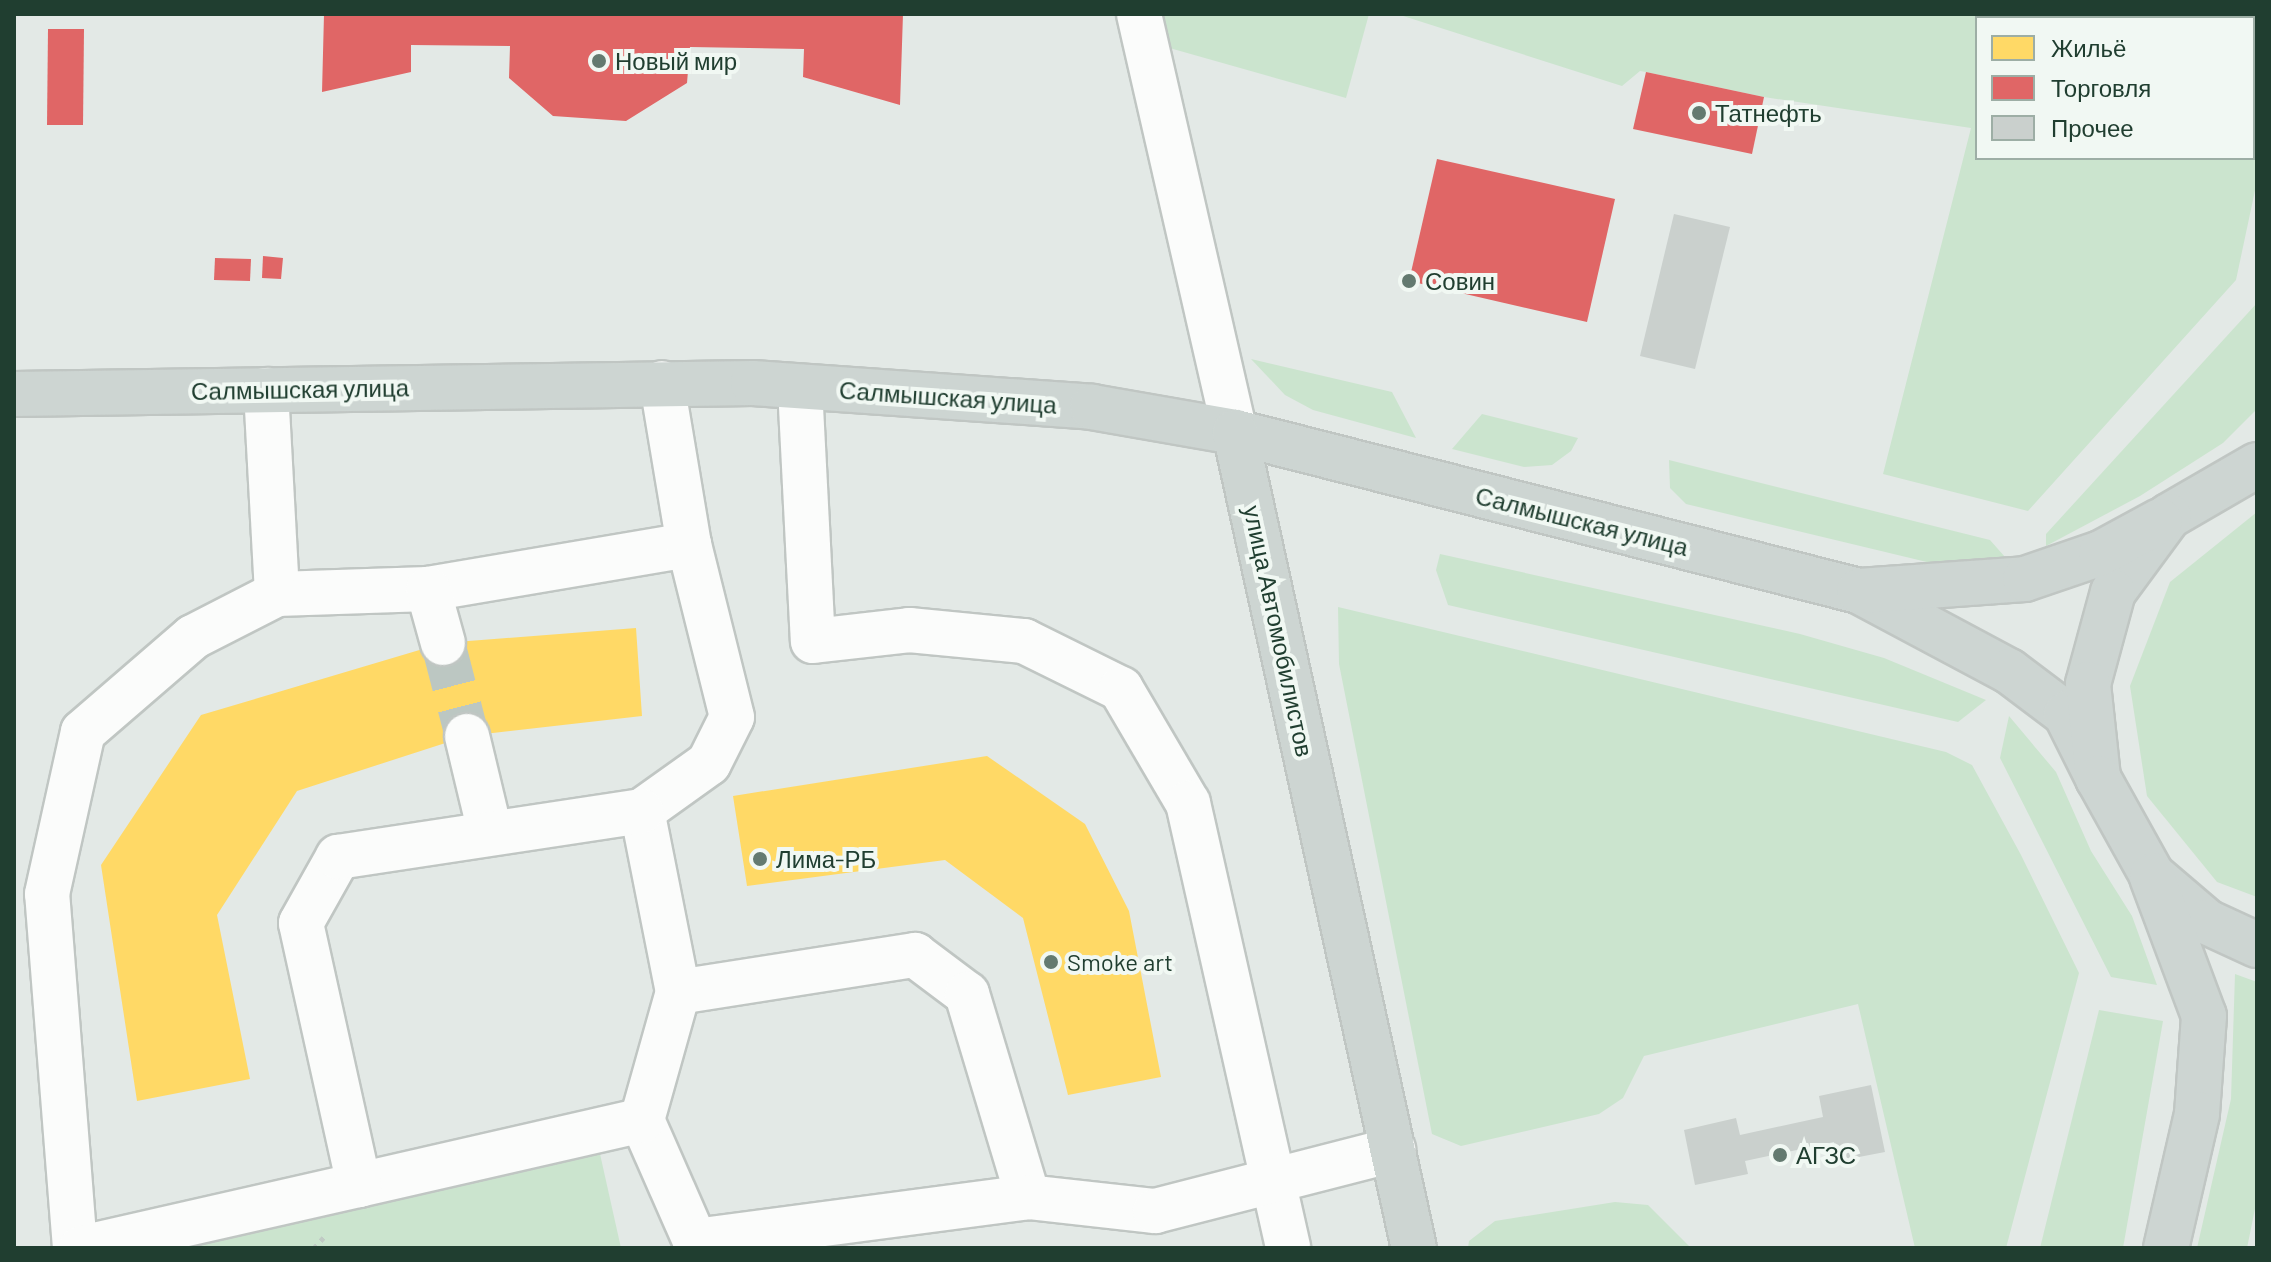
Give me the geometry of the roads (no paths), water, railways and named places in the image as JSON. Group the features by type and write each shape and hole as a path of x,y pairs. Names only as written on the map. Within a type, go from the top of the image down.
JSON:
{"main road":[{"name":"Салмышская улица","path":"14,394 662,383 800,387 1092,407 1235,432 1859,591"},
{"name":"улица Автомобилистов","path":"1235,432 1414,1248"},
{"path":"1859,591 2025,579 2101,553 2257,465"},
{"path":"2098,778 2088,684 2113,592 2169,516"},
{"path":"1859,591 2009,671 2066,714 2152,875 2204,1016 2197,1114 2166,1248"},
{"path":"2152,875 2207,922 2257,945"}],"street":[{"name":"улица Автомобилистов","path":"1139,14 1235,432"},
{"path":"359,1185 301,923 338,857 642,811 709,763 732,717 689,545 662,383"},
{"path":"800,387 813,641 909,630 1024,641 1121,689 1188,803 1288,1248"},
{"path":"266,390 277,594"},
{"path":"75,1248 47,894 83,732 193,637 277,594 428,589 689,545"},
{"path":"428,589 443,643"},
{"path":"467,736 490,832"},
{"path":"642,811 678,992 642,1120 695,1241 1028,1197 1155,1211 1273,1178 1393,1150"},
{"path":"678,992 915,955 967,994 1028,1197"},
{"path":"81,1248 642,1120"}],"tunnel":[{"path":"443,643 467,736"}],"place":[{"name":"Новый мир","path":"599,61"},
{"name":"Татнефть","path":"1699,113"},
{"name":"Совин","path":"1409,281"},
{"name":"Лима-РБ","path":"760,859"},
{"name":"Smoke art","path":"1051,962"},
{"name":"АГЗС","path":"1780,1155"}]}
